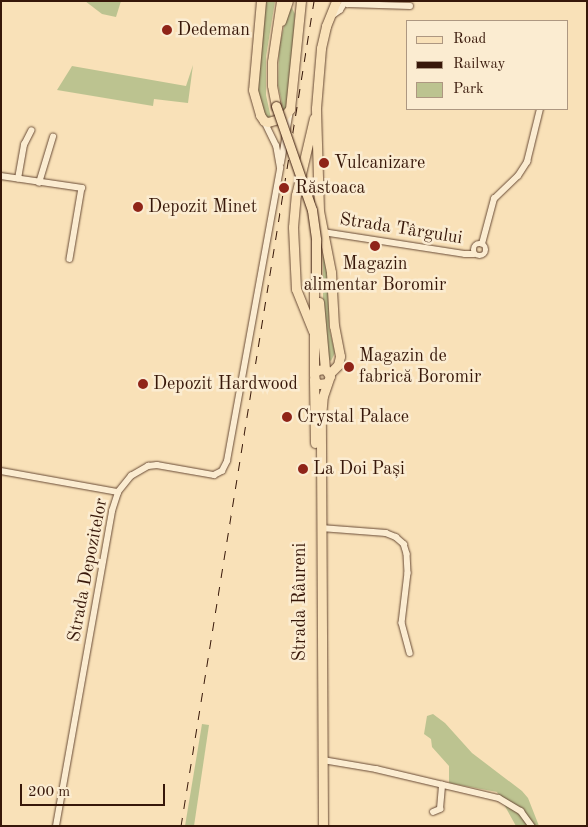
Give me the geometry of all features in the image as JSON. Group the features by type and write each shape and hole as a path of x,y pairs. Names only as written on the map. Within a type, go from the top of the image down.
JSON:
{"main road":[{"path":"261,1 253,90 256,107 264,121 282,118 290,109 301,4 283,3 276,32 271,73 276,106 312,210 316,249 313,330"},
{"path":"313,330 296,285 294,213 301,168 316,108 321,48 328,18 342,2"},
{"name":"Strada Râureni","path":"316,108 319,211 331,272 334,326 340,356 338,365 327,371 327,383 321,416 323,826"},
{"path":"301,168 311,165 318,173"},
{"path":"316,279 327,371 317,370 314,376 319,384 327,383"},
{"name":"Strada Râureni","path":"313,330 318,826"}],"street":[{"path":"342,2 410,6"},
{"path":"280,168 290,109"},
{"path":"482,244 494,199 518,176 528,162 540,110"},
{"name":"Strada Depozitelor","path":"56,826 112,511 118,492 131,476 148,466 157,465 214,475 225,468 280,168 276,146 264,121"},
{"path":"18,179 24,145 31,131"},
{"path":"39,183 53,137"},
{"path":"1,176 82,188 70,259"},
{"name":"Strada Târgului","path":"323,232 468,255 474,254"},
{"path":"482,244 486,248 484,254 478,256 474,254 476,246 482,244"},
{"path":"1,471 118,492"},
{"path":"321,528 386,534 402,542 406,551 408,572 402,623 410,653"},
{"path":"318,742 323,760"},
{"path":"318,781 320,763 323,760"},
{"path":"323,760 376,769 499,798 521,811 532,826"},
{"path":"433,812 440,809 442,785"}],"green space":[{"path":"85,1 121,1 116,17 102,14"},
{"path":"263,1 275,1 266,57 266,95 271,118 266,119 256,92"},
{"path":"292,8 295,14 289,103 284,113 278,85 279,47 288,10"},
{"path":"193,65 188,103 154,99 153,106 57,90 72,66 186,86"},
{"path":"323,252 329,284 329,327 335,353 331,361 328,359 323,315"},
{"path":"433,714 445,723 472,753 522,791 528,798 539,826 516,826 497,792 449,783 449,766 432,747 431,739 424,734 427,716"},
{"path":"202,724 209,725 194,826 185,826"}],"railway":[{"path":"181,826 314,1"}],"place":[{"name":"Dedeman","path":"167,30"},
{"name":"Vulcanizare","path":"324,163"},
{"name":"Răstoaca","path":"284,188"},
{"name":"Depozit Minet","path":"138,207"},
{"name":"Magazin alimentar Boromir","path":"375,246"},
{"name":"Magazin de fabrică Boromir","path":"349,367"},
{"name":"Depozit Hardwood","path":"143,384"},
{"name":"Crystal Palace","path":"287,417"},
{"name":"La Doi Pași","path":"303,469"}]}
